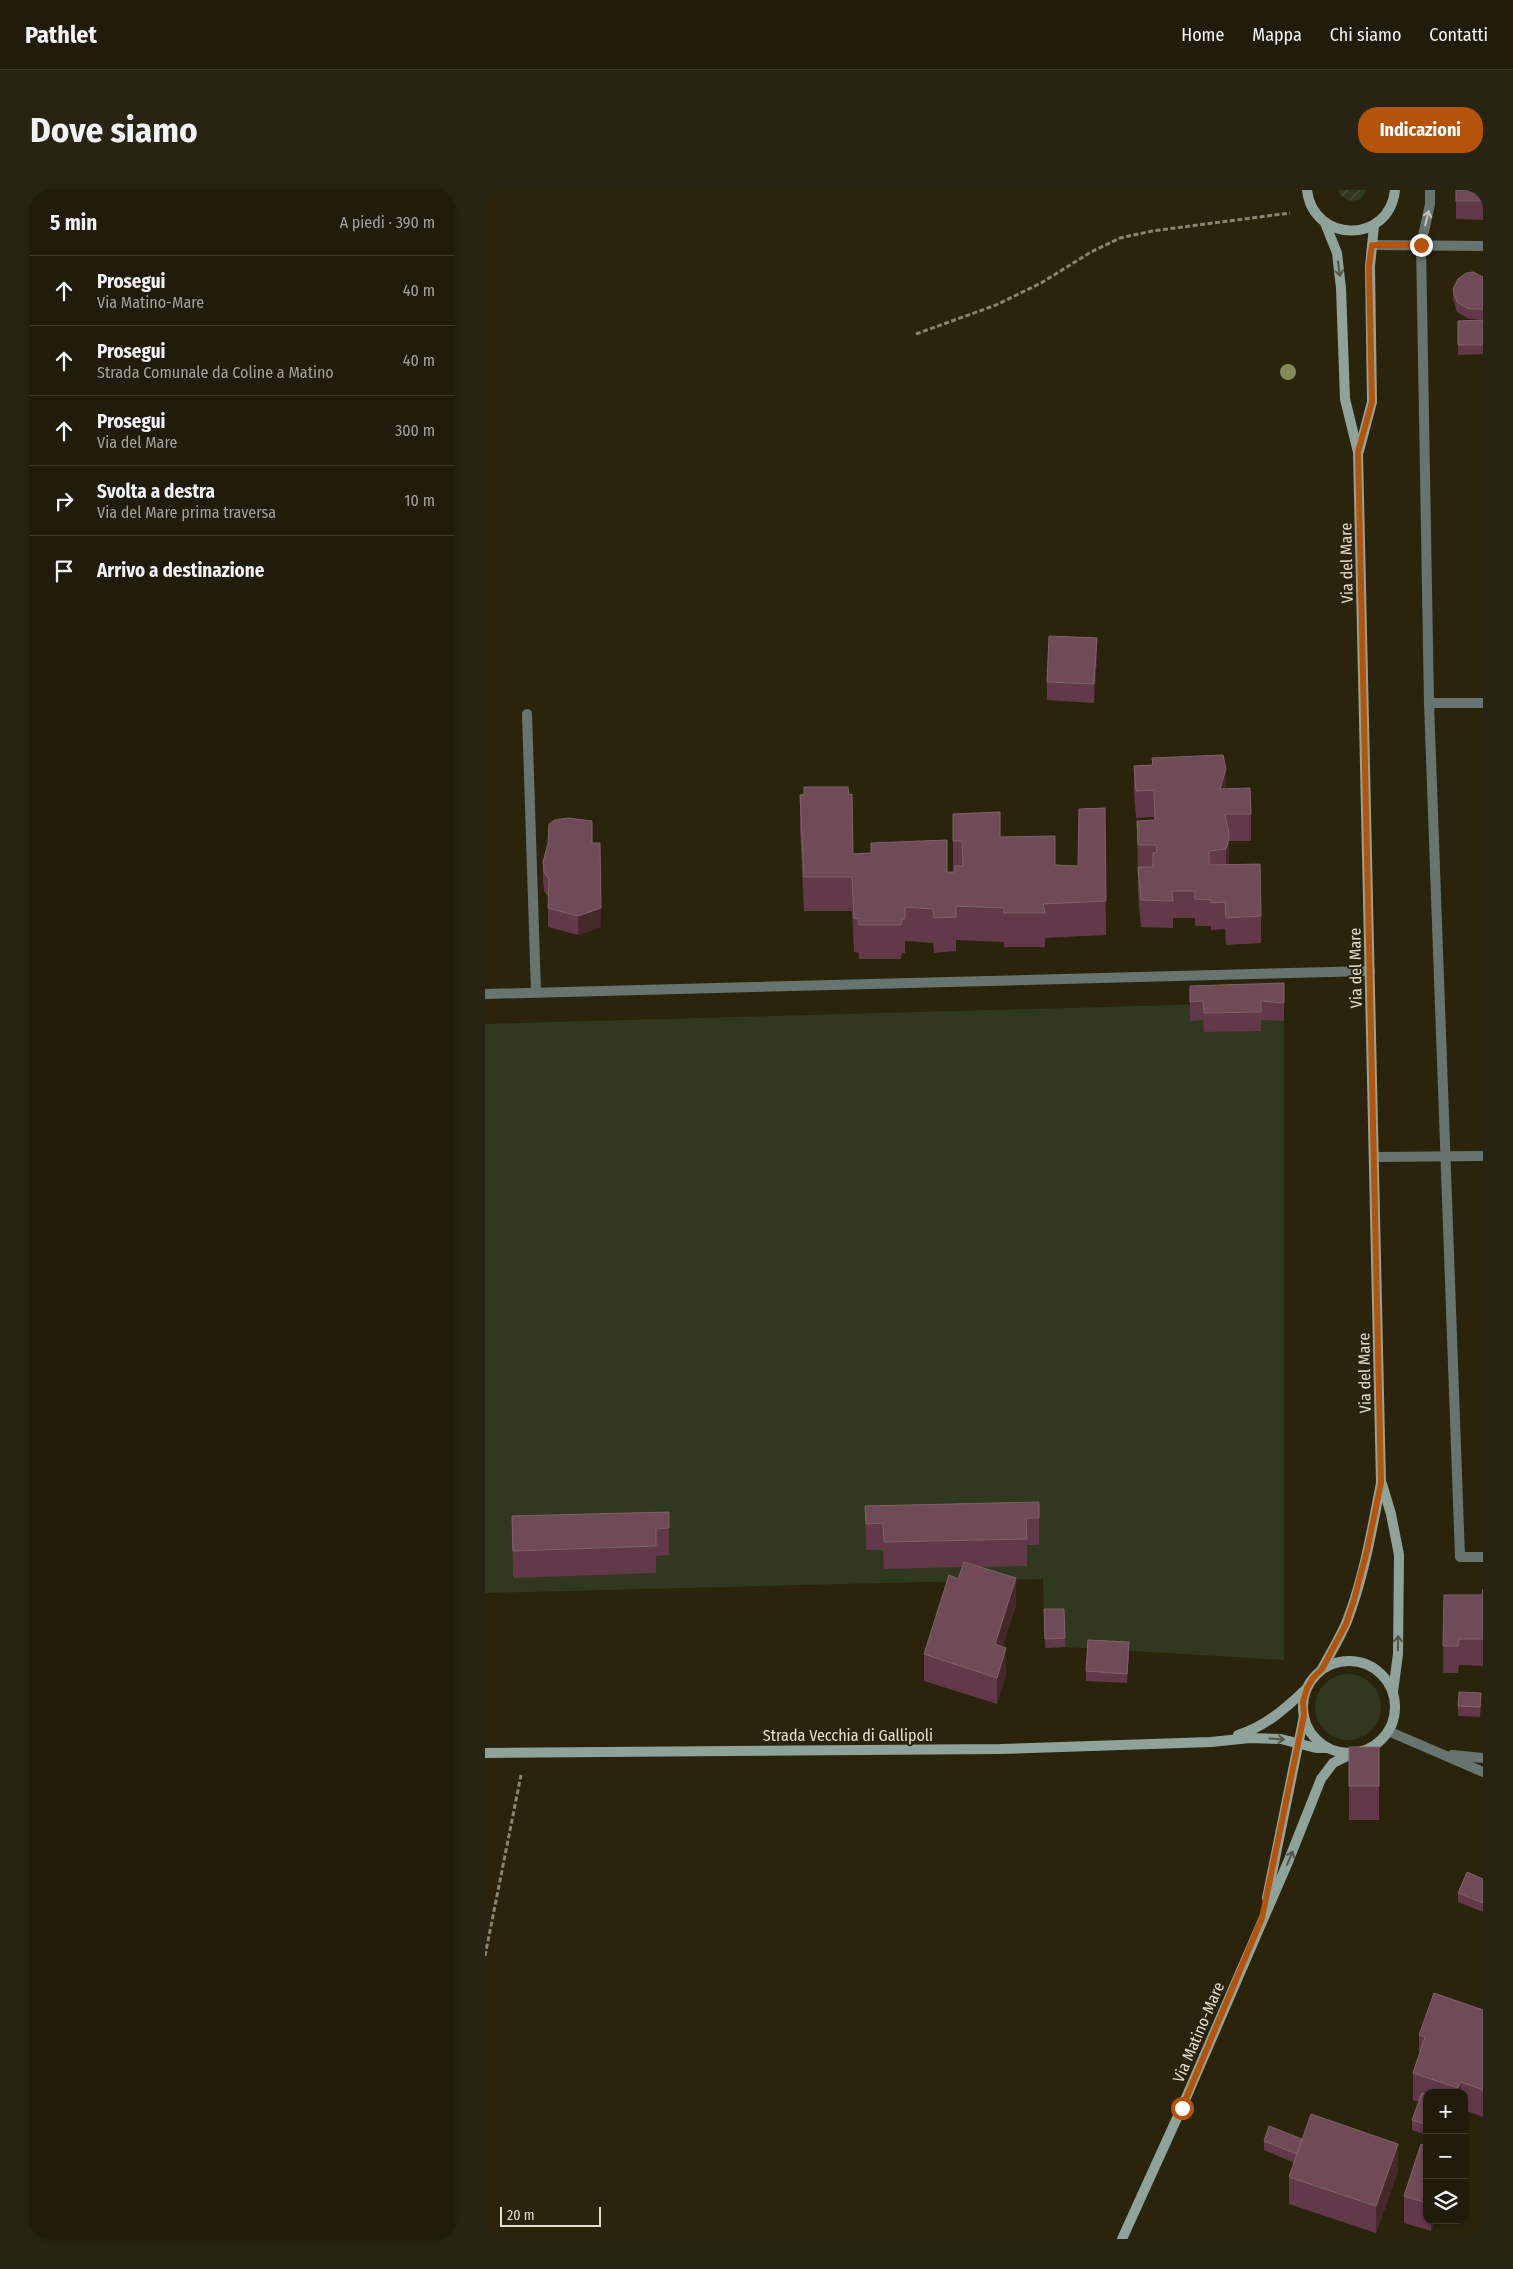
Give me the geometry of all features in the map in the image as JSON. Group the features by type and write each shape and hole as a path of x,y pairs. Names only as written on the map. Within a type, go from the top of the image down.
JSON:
{"main road":[{"name":"Via del Mare","path":"1307,190 1313,210 1325,223 1337,253 1341,288 1345,400 1358,452 1381,1483 1367,1551 1346,1624 1322,1669 1307,1688"},
{"path":"1374,226 1385,215 1394,200 1395,190"},
{"name":"Via del Mare","path":"1325,223 1340,230 1357,231 1374,226 1369,266 1372,402 1358,452"},
{"name":"Via del Mare","path":"1381,1483 1391,1514 1399,1555 1398,1654 1393,1692 1394,1719 1388,1731"},
{"path":"1322,1669 1344,1661 1368,1665 1387,1680 1393,1692"},
{"path":"1307,1688 1303,1702 1304,1715 1309,1729 1317,1740 1328,1748 1342,1752 1369,1749 1388,1731"},
{"name":"Strada Vecchia di Gallipoli","path":"1211,1742 1229,1738 1264,1724 1281,1712 1307,1688"},
{"path":"1262,1918 1275,1865 1279,1830 1304,1715"},
{"name":"Strada Vecchia di Gallipoli","path":"485,1753 1001,1749 1211,1742 1250,1738 1281,1739 1316,1748 1328,1748"},
{"path":"1262,1918 1288,1862 1321,1779 1333,1763 1355,1752"},
{"name":"Via Matino-Mare","path":"1122,2239 1182,2108 1262,1918"}],"street":[{"path":"1430,190 1431,204 1421,245 1429,703 1459,1557 1483,1557"},
{"path":"1372,245 1483,246"},
{"path":"1429,703 1483,703"},
{"path":"527,714 536,992"},
{"path":"485,994 1371,971"},
{"path":"1375,1157 1483,1156"},
{"path":"1388,1731 1483,1772"},
{"path":"1443,1755 1483,1758"}],"path":[{"path":"915,334 996,305 1041,283 1091,252 1120,238 1152,231 1313,210"},
{"path":"485,1956 525,1752"}],"green space":[{"path":"1338,190 1367,190 1361,199 1354,201 1344,198"},
{"path":"1284,1002 1284,1660 1065,1647 1045,1648 1043,1579 485,1593 485,1024"},
{"path":"1348,1674 1361,1677 1371,1684 1378,1694 1381,1707 1378,1720 1371,1730 1361,1737 1348,1740 1335,1737 1325,1730 1318,1720 1315,1707 1318,1694 1325,1684 1335,1677"}],"building":[{"path":"1456,190 1483,190 1483,201 1456,201"},
{"path":"1473,272 1483,277 1483,309 1469,309 1457,302 1453,289 1458,279 1466,273"},
{"path":"1483,320 1483,345 1458,345 1458,321"},
{"path":"1049,636 1097,638 1094,684 1047,682"},
{"path":"1223,755 1226,769 1220,789 1250,788 1251,814 1225,814 1229,834 1228,843 1226,849 1209,851 1209,865 1260,864 1261,916 1226,918 1225,902 1211,903 1211,900 1195,899 1195,891 1172,891 1173,901 1141,900 1138,867 1153,867 1153,853 1157,852 1156,845 1138,845 1137,821 1155,820 1154,790 1136,791 1134,766 1153,765 1152,758"},
{"path":"804,787 848,787 849,795 852,794 853,854 871,853 871,843 947,840 947,872 955,872 955,866 963,866 962,841 953,841 953,814 1000,812 1000,837 1055,836 1055,865 1078,866 1079,809 1105,808 1106,901 1043,904 1045,913 1004,913 1004,908 956,906 956,917 934,918 933,909 905,907 905,919 902,919 901,925 859,925 859,919 854,918 852,877 804,877 800,795 804,794"},
{"path":"568,818 592,821 592,843 600,843 601,908 578,916 548,908 549,879 544,872 543,862 548,843 549,824 555,820"},
{"path":"1284,983 1284,1003 1261,1001 1261,1012 1204,1013 1203,1001 1190,1002 1190,986"},
{"path":"1039,1502 1039,1518 1026,1518 1027,1539 884,1542 883,1523 866,1524 865,1506"},
{"path":"669,1512 669,1528 656,1529 656,1546 513,1551 512,1516"},
{"path":"964,1562 1016,1578 995,1644 1006,1648 997,1678 924,1654 949,1575 958,1579"},
{"path":"1483,1589 1483,1639 1459,1639 1458,1646 1443,1646 1444,1595 1482,1595"},
{"path":"1044,1609 1064,1609 1065,1638 1045,1639"},
{"path":"1088,1640 1129,1642 1127,1674 1086,1671"},
{"path":"1459,1692 1481,1693 1480,1707 1458,1706"},
{"path":"1349,1747 1379,1747 1379,1786 1349,1786"},
{"path":"1467,1872 1483,1879 1483,1903 1458,1893"},
{"path":"1434,1993 1483,2010 1483,2090 1461,2082 1458,2088 1413,2073 1425,2037 1419,2035"},
{"path":"1422,2093 1423,2124 1412,2120"},
{"path":"1311,2114 1398,2144 1376,2206 1289,2177"},
{"path":"1269,2126 1302,2139 1297,2154 1264,2141"},
{"path":"1421,2144 1423,2145 1423,2202 1404,2196"}],"route":[{"path":"1182,2108 1262,1918 1275,1865 1279,1830 1304,1715 1303,1702 1307,1688 1322,1669 1346,1624 1367,1551 1381,1483 1358,452 1372,402 1369,266 1372,245 1421,245"}]}
